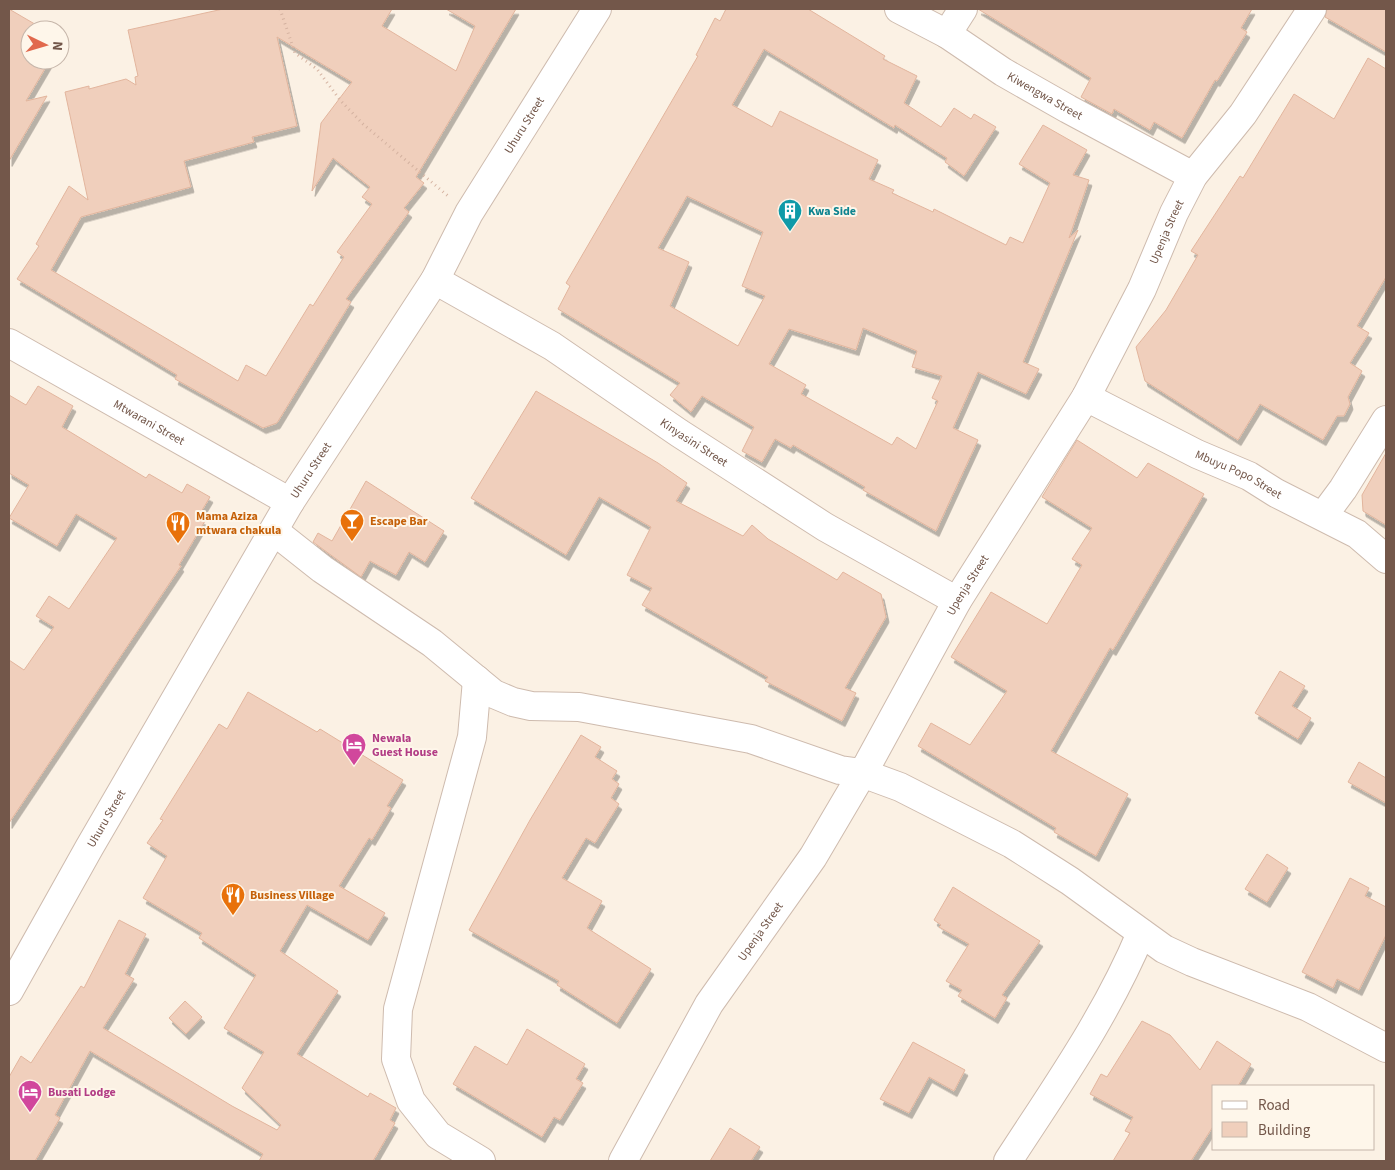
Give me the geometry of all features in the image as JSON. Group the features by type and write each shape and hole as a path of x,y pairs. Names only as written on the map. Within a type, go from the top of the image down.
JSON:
{"street":[{"name":"Uhuru Street","path":"9,991 89,848 290,502 435,280 469,213 597,9"},
{"name":"Kiwengwa Street","path":"899,9 947,34 1003,72 1194,176"},
{"path":"947,34 964,9"},
{"name":"Upenja Street","path":"623,1161 717,991 813,857 862,773 957,601 1086,397 1142,290 1174,213 1194,176 1243,114 1312,9"},
{"name":"Kinyasini Street","path":"435,280 552,346 679,433 825,527 957,601"},
{"name":"Mtwarani Street","path":"9,343 290,502"},
{"name":"Mbuyu Popo Street","path":"1086,397 1197,454 1249,476 1357,534 1386,559"},
{"path":"1322,516 1343,489 1386,420"},
{"path":"274,532 322,569 432,643 494,694 513,702 538,707 580,707 727,734 780,748 840,770 862,773 909,791 1012,844 1070,881 1164,949 1308,1008 1386,1048"},
{"path":"477,680 475,719 468,752 398,1009 396,1059 411,1101 438,1135 481,1161"},
{"path":"1008,1161 1087,1039 1128,964 1141,933"}],"path":[{"path":"280,9 295,53 317,69 340,100 363,124 469,213"}],"building":[{"path":"9,9 28,20 20,20 20,70 44,70 26,101 47,96 9,161"},
{"path":"223,9 392,9 382,26 456,71 475,26 446,9 516,9 416,177 424,183 404,208 409,212 346,299 351,302 277,423 263,428 175,379 177,375 17,279 39,246 36,244 69,186 88,200 65,92 89,86 89,89 126,79 136,85 135,77 138,76 128,30","holes":["277,37 352,82 321,123 312,191 333,158 370,187 362,197 372,204 337,252 344,257 313,306 310,304 266,376 246,365 238,381 51,270 81,217 191,187 184,161 254,142 252,137 297,126"]},
{"path":"726,9 808,9 885,56 883,59 917,76 904,103 941,127 954,108 971,119 974,114 996,127 964,176 945,162 947,158 895,125 894,128 764,49 732,105 772,127 780,111 878,160 869,179 894,190 892,193 933,212 934,209 1006,245 1010,237 1023,243 1050,183 1019,164 1043,125 1087,150 1073,175 1089,180 1069,238 1078,230 1023,362 1039,369 1026,394 978,372 953,428 978,440 936,531 863,490 865,487 793,445 791,448 775,439 762,462 742,451 754,427 702,396 691,412 670,395 680,383 558,309 570,286 566,283 698,56 696,55 715,18 720,21","holes":["687,196 763,232 742,286 765,296 738,346 670,306 689,262 658,248","863,328 917,351 912,367 942,376 932,398 938,401 916,449 897,437 892,445 801,394 806,385 769,364 789,329 856,350"]},
{"path":"978,9 1252,9 1241,28 1247,32 1217,81 1215,80 1182,138 1154,122 1150,130 1114,109 1112,114 1081,97 1091,78"},
{"path":"1327,9 1386,9 1386,52 1325,17"},
{"path":"1368,58 1386,69 1386,277 1357,326 1369,333 1350,363 1362,371 1348,397 1350,404 1344,416 1337,416 1323,440 1260,404 1238,440 1145,381 1136,347 1166,310 1198,255 1191,251 1240,176 1243,178 1294,94 1334,119"},
{"path":"38,386 73,406 62,427 146,478 149,474 182,493 187,484 210,497 198,517 205,521 179,565 181,566 9,823 9,660 24,670 54,627 36,616 49,596 69,609 117,538 76,514 57,546 9,518 29,485 9,473 9,395 26,405"},
{"path":"536,391 658,463 687,483 676,501 743,536 752,525 768,539 837,580 843,572 881,594 886,617 845,688 856,693 842,721 765,681 768,677 642,605 652,588 627,575 651,527 599,497 566,555 471,498"},
{"path":"1077,440 1137,478 1148,463 1204,494 1113,650 1110,648 1051,751 1128,794 1096,856 1054,832 1056,828 918,746 931,723 970,745 1007,691 951,657 991,592 1047,624 1082,565 1072,559 1092,528 1042,497"},
{"path":"1386,453 1386,525 1363,511 1362,495"},
{"path":"366,481 444,531 425,562 409,552 396,575 370,561 361,577 313,542 318,533 332,541"},
{"path":"1280,671 1305,686 1292,706 1311,718 1298,739 1255,713"},
{"path":"248,692 317,732 320,729 403,780 387,806 391,808 372,840 369,838 339,886 385,913 368,940 307,905 280,951 338,991 297,1054 368,1097 370,1093 396,1108 390,1120 395,1123 373,1161 259,1161 263,1154 90,1051 55,1115 60,1118 35,1161 9,1161 9,1077 21,1056 31,1063 81,986 84,988 119,920 146,934 125,974 134,979 103,1028 232,1106 277,1130 281,1125 242,1088 264,1052 224,1028 256,975 199,938 202,933 143,898 167,856 147,843 163,820 160,819 219,724 227,729"},
{"path":"581,735 601,747 595,757 617,771 612,779 619,784 611,798 619,804 595,843 586,838 562,878 602,901 587,928 651,969 617,1023 557,985 559,981 469,930 530,820"},
{"path":"1359,762 1386,778 1386,803 1348,782"},
{"path":"1267,854 1288,868 1267,902 1245,889"},
{"path":"1350,878 1369,888 1365,896 1386,907 1386,935 1359,990 1337,979 1333,988 1302,972"},
{"path":"953,887 1040,941 1002,995 1007,998 995,1018 958,996 962,990 946,981 969,944 939,927 941,925 934,920"},
{"path":"185,1001 202,1017 186,1034 169,1018"},
{"path":"1142,1021 1170,1035 1200,1070 1217,1041 1251,1064 1239,1085 1212,1085 1212,1128 1191,1161 1113,1161 1130,1133 1125,1131 1133,1117 1090,1094 1101,1074 1107,1077"},
{"path":"527,1029 585,1064 576,1079 583,1083 560,1120 554,1117 542,1137 453,1084 475,1046 507,1065"},
{"path":"913,1042 965,1070 954,1091 929,1077 909,1113 880,1099"},
{"path":"730,1128 760,1147 751,1161 710,1161"}],"place":[{"name":"Kwa Side","path":"790,232"},
{"name":"Escape Bar","path":"352,542"},
{"name":"Mama Aziza mtwara chakula","path":"178,544"},
{"name":"Newala Guest House","path":"354,766"},
{"name":"Business Village","path":"233,916"},
{"name":"Busati Lodge","path":"30,1113"}]}
